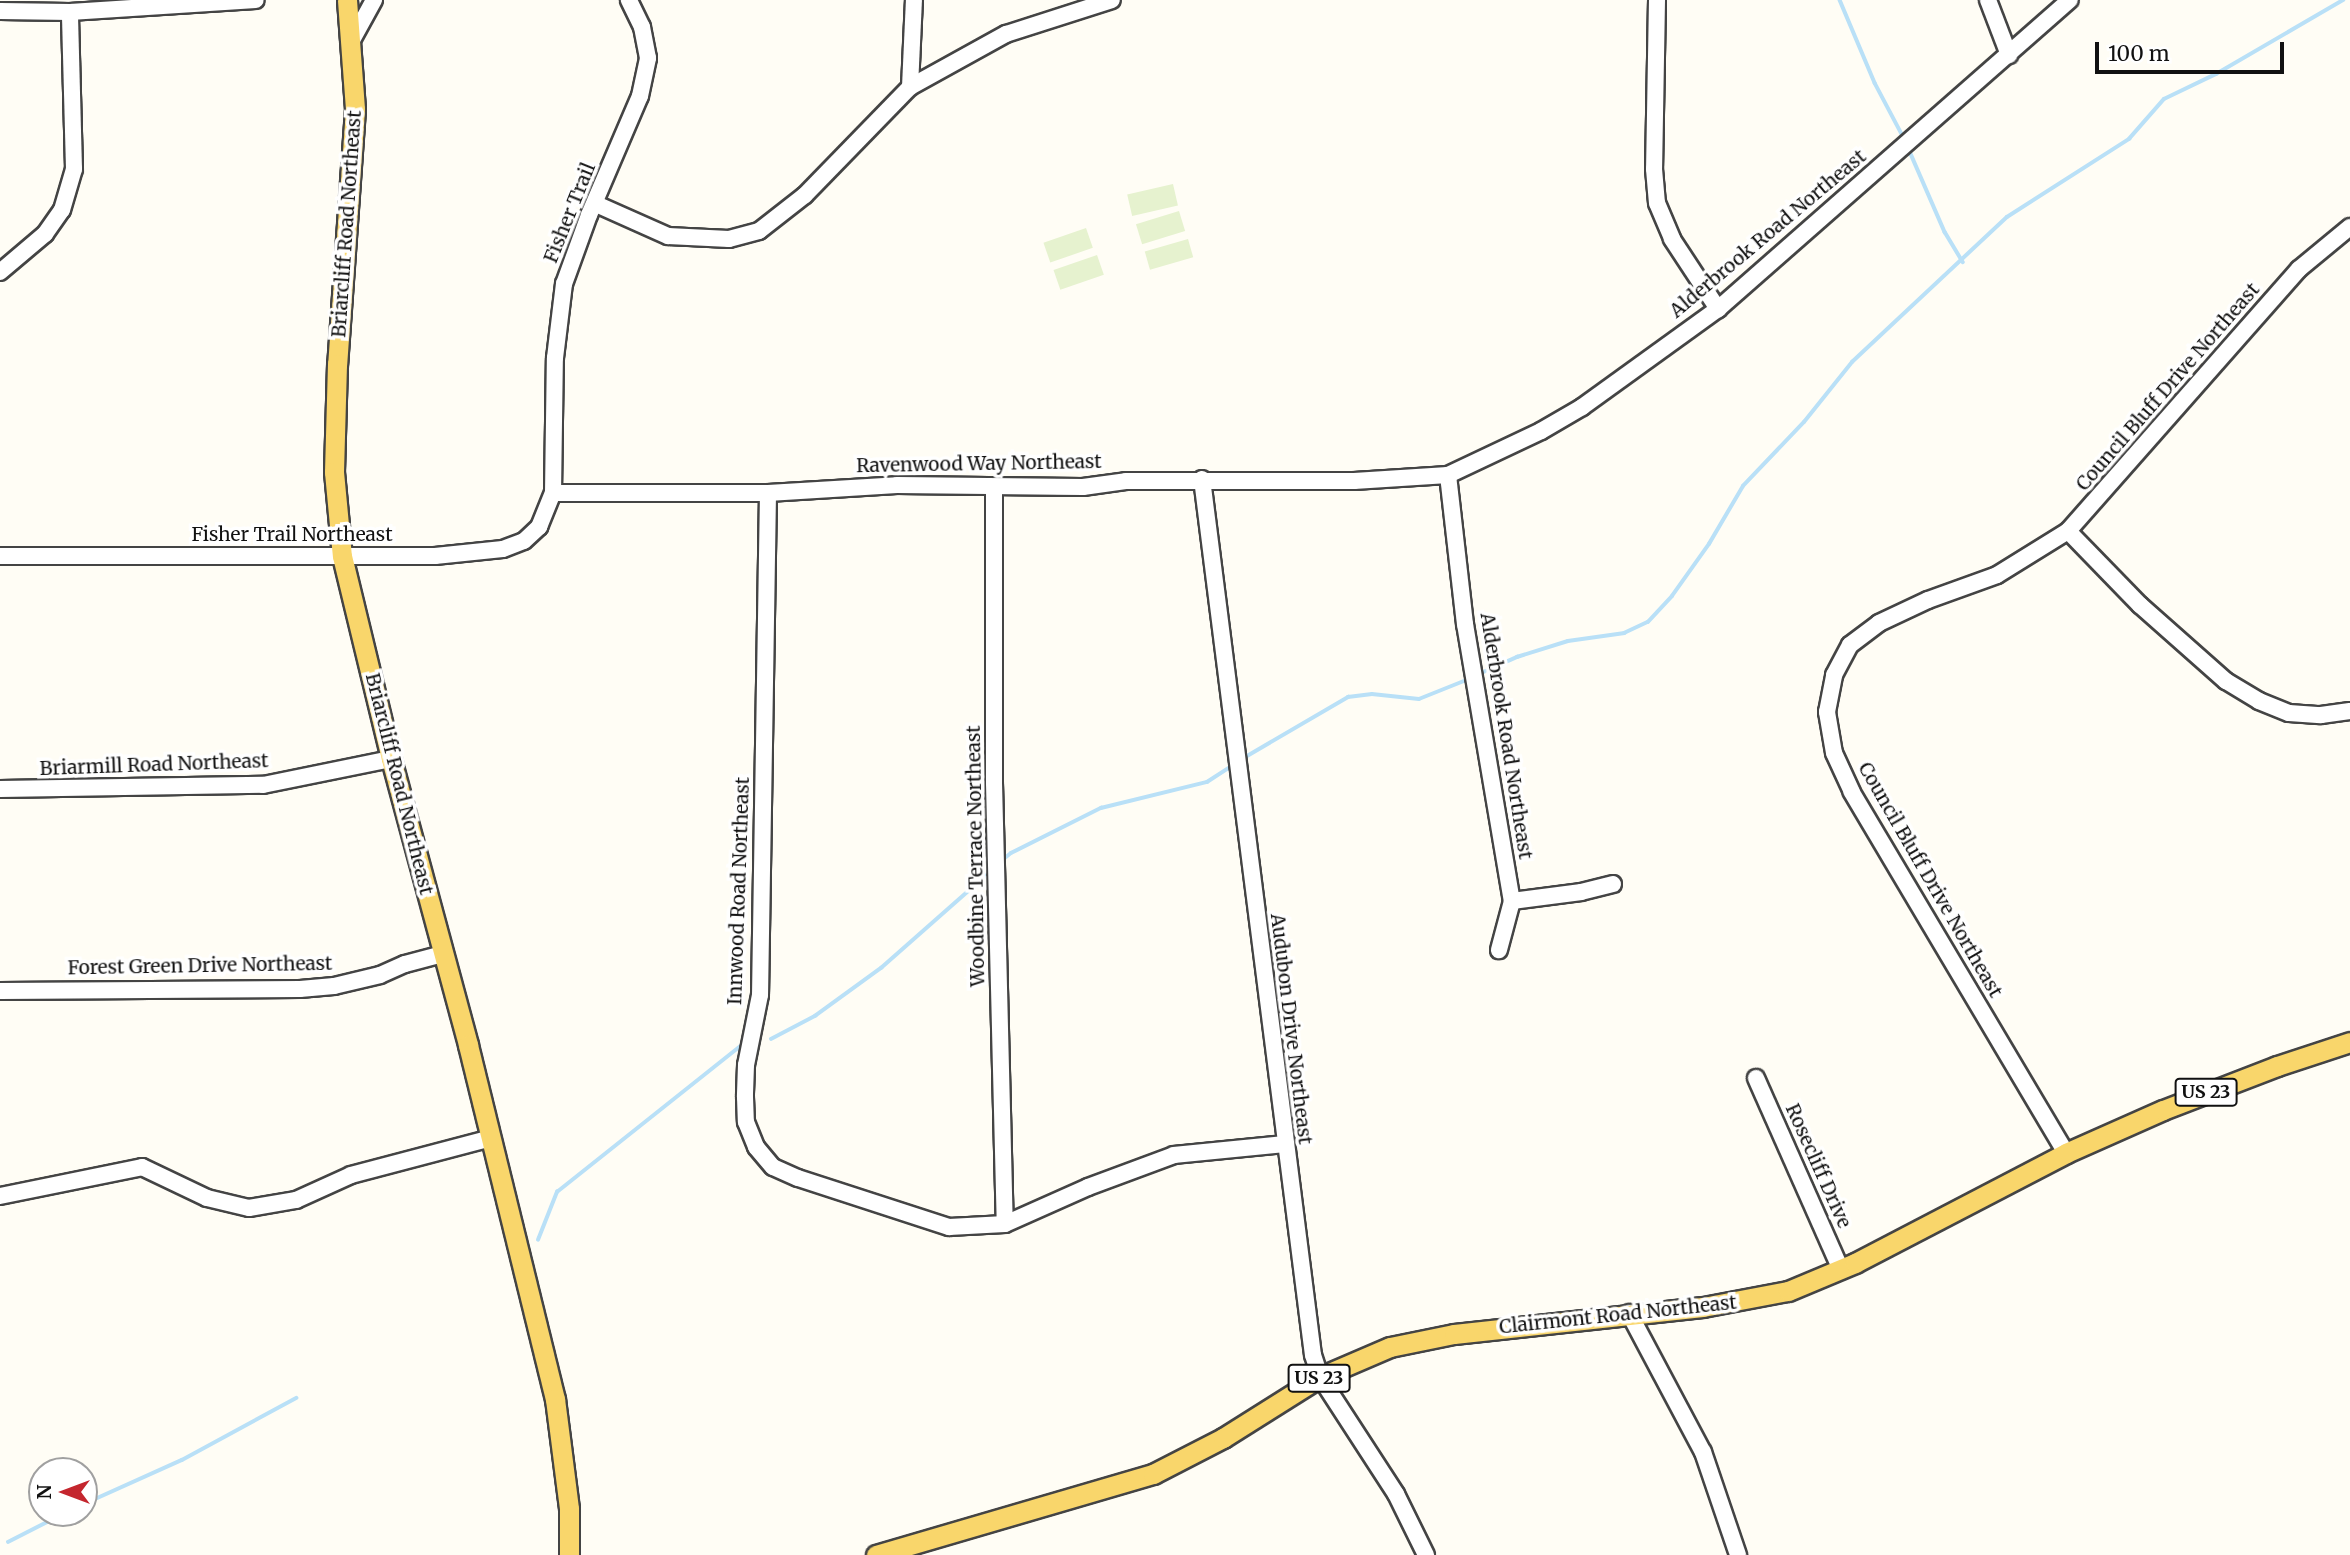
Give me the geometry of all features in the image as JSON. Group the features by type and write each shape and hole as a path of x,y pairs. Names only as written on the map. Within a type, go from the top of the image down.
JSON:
{"main road":[{"name":"Briarcliff Road Northeast","path":"346,0 355,109 338,364 334,472 342,556 391,759 491,1138 555,1399 569,1509 569,1555"},
{"name":"Clairmont Road Northeast","path":"876,1555 1153,1474 1223,1438 1320,1377 1368,1355 1411,1342 1703,1307 1761,1297 1841,1270 2066,1153 2218,1087 2350,1042"}],"street":[{"path":"0,11 70,12 257,0"},
{"path":"351,42 374,0"},
{"name":"Fisher Trail","path":"553,492 552,414 561,306 574,254 640,96 648,58 642,27 629,0"},
{"path":"910,87 914,0"},
{"path":"596,204 668,236 729,239 759,231 805,195 910,87 1006,34 1111,0"},
{"path":"1657,0 1654,169 1657,202 1672,239 1718,309"},
{"path":"1988,0 2009,55"},
{"name":"Alderbrook Road Northeast","path":"1499,950 1512,901 1465,624 1448,475 1541,431 1582,407 1718,309 2070,0"},
{"path":"0,272 46,234 62,209 74,169 70,12"},
{"name":"Council Bluff Drive Northeast","path":"2066,1153 1852,792 1834,753 1827,712 1834,675 1850,645 1879,623 1928,600 1997,575 2068,531 2299,270 2350,227"},
{"name":"Ravenwood Way Northeast","path":"553,492 768,493 897,485 1083,487 1125,481 1354,481 1448,475"},
{"name":"Audubon Drive Northeast","path":"1202,479 1284,1144 1313,1355 1320,1377 1396,1494 1426,1555"},
{"name":"Woodbine Terrace Northeast","path":"995,488 994,783 1005,1224"},
{"name":"Fisher Trail Northeast","path":"0,556 435,556 503,549 524,541 539,527 553,492"},
{"name":"Innwood Road Northeast","path":"768,493 760,995 746,1065 746,1122 756,1147 773,1167 798,1178 949,1227 1005,1224 1088,1187 1174,1155 1284,1144"},
{"path":"2068,531 2140,604 2226,681 2259,701 2289,713 2321,715 2350,711"},
{"name":"Briarmill Road Northeast","path":"0,789 263,785 391,759"},
{"path":"1512,901 1581,892 1613,884"},
{"name":"Forest Green Drive Northeast","path":"0,991 300,989 334,986 380,975 405,964 443,954"},
{"name":"Rosecliff Drive","path":"1756,1078 1841,1270"},
{"path":"0,1196 142,1167 207,1198 249,1208 296,1200 351,1175 491,1138"},
{"path":"1629,1314 1703,1452 1738,1555"}],"green space":[{"path":"1173,184 1178,205 1132,216 1127,195"},
{"path":"1179,211 1185,231 1142,244 1136,224"},
{"path":"1086,228 1093,248 1050,263 1043,243"},
{"path":"1188,239 1193,257 1150,270 1145,251"},
{"path":"1097,255 1104,275 1060,290 1054,270"}],"waterway":[{"path":"1840,0 1875,83 1905,140"},
{"path":"1479,674 1517,657 1568,641 1624,633 1648,622 1672,596 1709,544 1743,486 1804,422 1852,362 2007,217 2129,139 2164,99 2216,74 2343,0"},
{"path":"1908,147 1945,232 1963,262"},
{"path":"1242,759 1348,697 1372,694 1419,699 1469,679"},
{"path":"1000,862 1011,853 1101,808 1207,782 1233,765"},
{"path":"771,1039 815,1016 881,968 990,872"},
{"path":"538,1240 557,1192 743,1044"},
{"path":"98,1498 182,1460 296,1398"},
{"path":"8,1542 37,1527"}]}
